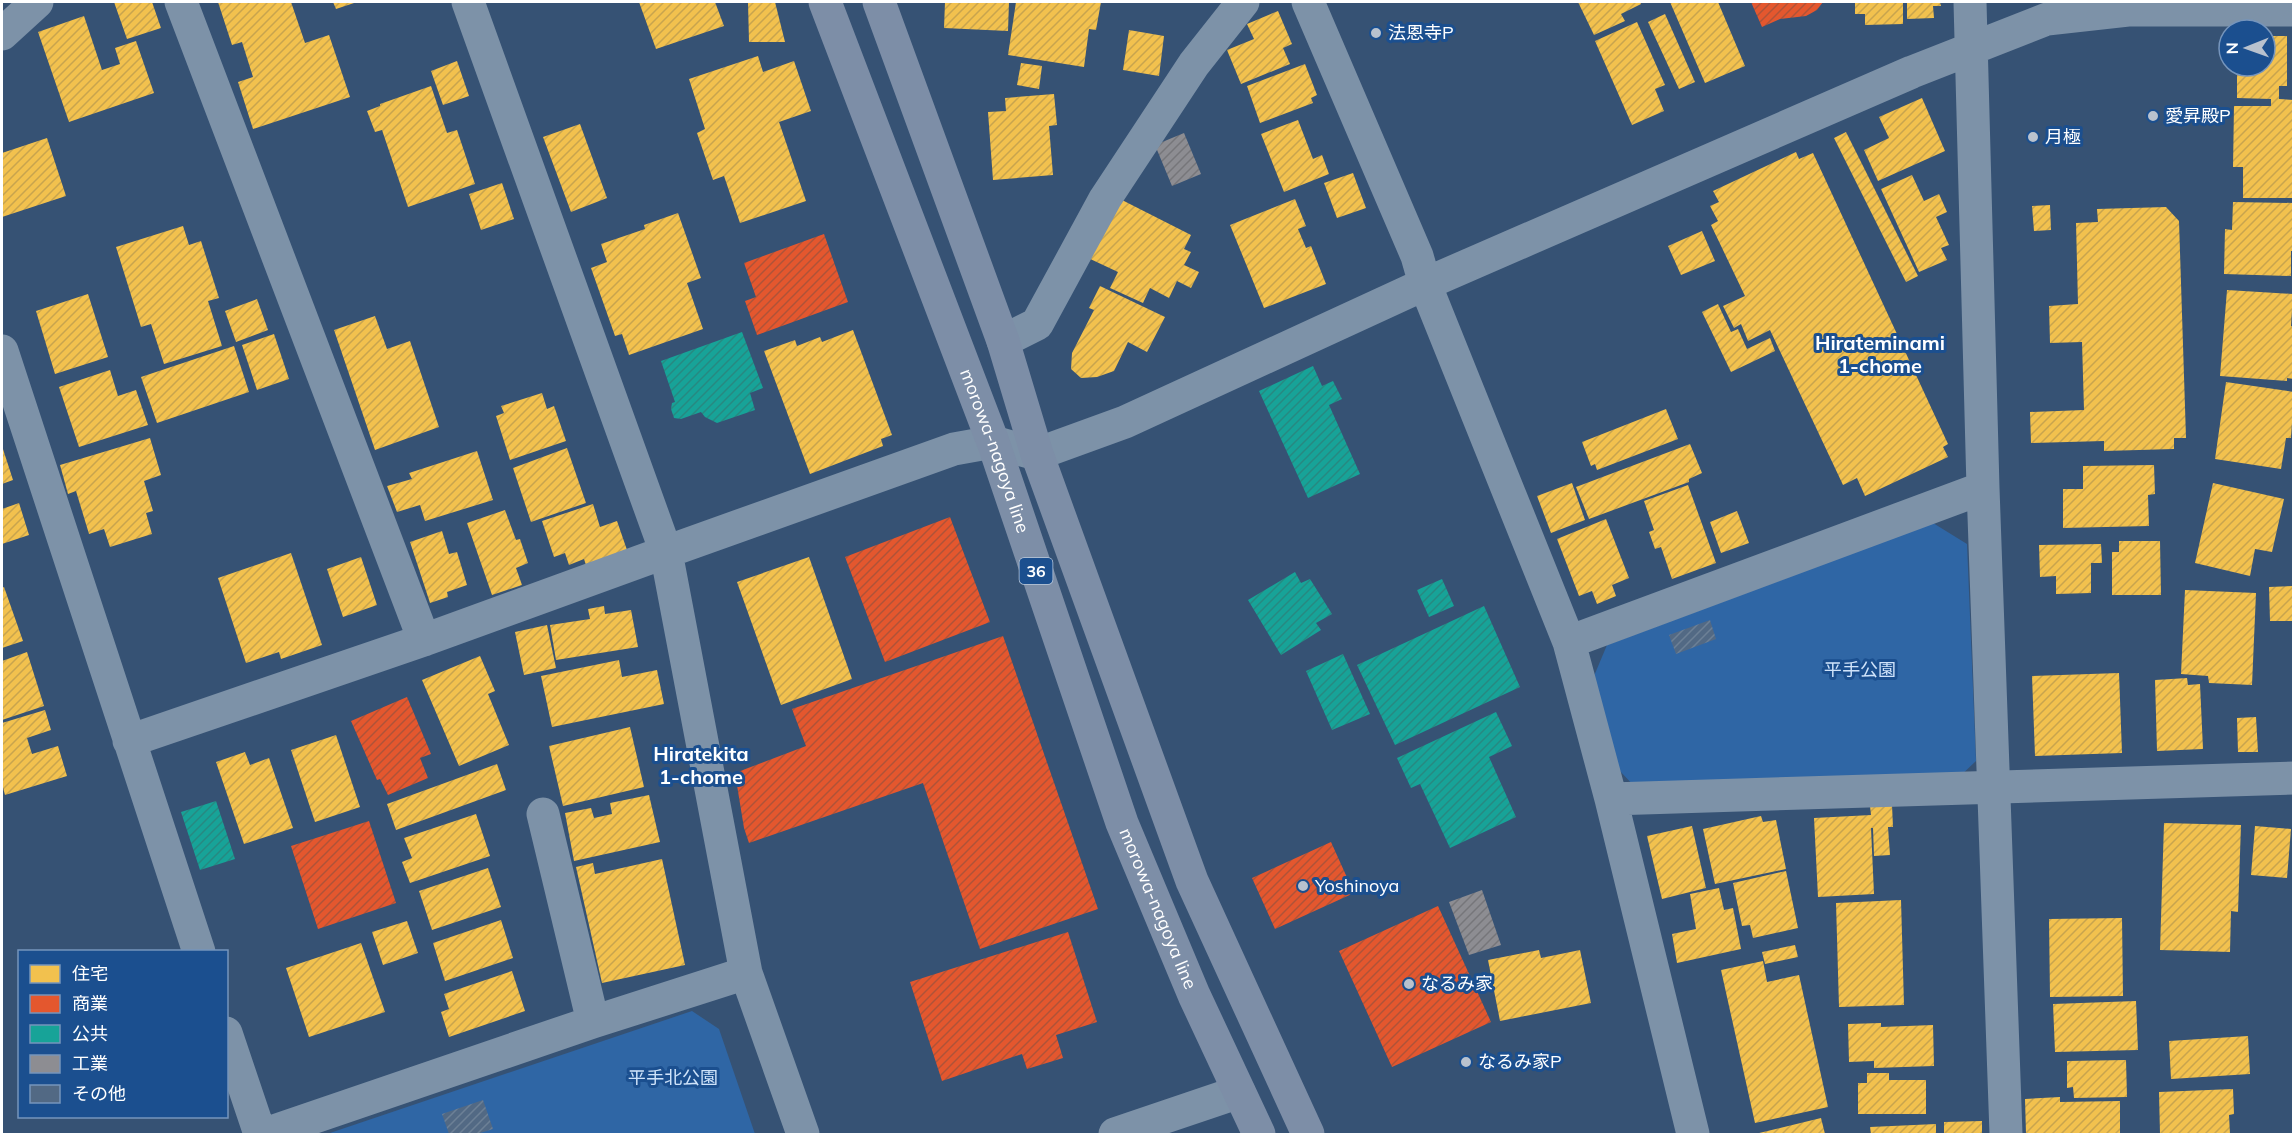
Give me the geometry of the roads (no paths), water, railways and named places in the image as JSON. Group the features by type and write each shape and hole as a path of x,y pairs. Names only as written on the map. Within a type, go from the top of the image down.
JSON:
{"main road":[{"name":"morowa-nagoya line","path":"825,2 993,442 1122,823 1194,995 1259,1134"},
{"name":"36","path":"879,2 1003,341 1036,454 1192,881 1308,1134"}],"street":[{"path":"2,34 37,2"},
{"path":"181,2 424,640"},
{"path":"468,2 666,552 746,973 803,1134"},
{"path":"1003,341 1037,324 1122,171 1194,64 1243,2"},
{"path":"1308,2 1418,256 1425,284 1569,642 1611,799 1693,1134"},
{"path":"1970,2 1969,50 2006,1134"},
{"path":"129,741 424,640 954,449 993,442 1036,454 1125,422 1425,284 1901,76 2047,19 2128,10 2294,10"},
{"path":"2,351 199,950"},
{"path":"1569,642 1983,489"},
{"path":"1611,799 2294,778"},
{"path":"543,814 592,1022"},
{"path":"228,1039 262,1134 592,1022 746,973"},
{"path":"1115,1134 1239,1092"}],"place":[{"name":"法恩寺P","path":"1376,33"},
{"name":"愛昇殿P","path":"2153,116"},
{"name":"月極","path":"2033,137"},
{"name":"Yoshinoya","path":"1303,886"},
{"name":"なるみ家","path":"1409,984"},
{"name":"なるみ家P","path":"1466,1062"}],"district":[{"name":"Hirateminami 1-chome","path":"1880,354"},
{"name":"Hiratekita 1-chome","path":"701,766"}],"park label":[{"name":"平手公園","path":"1860,670"},
{"name":"平手北公園","path":"673,1078"}]}
